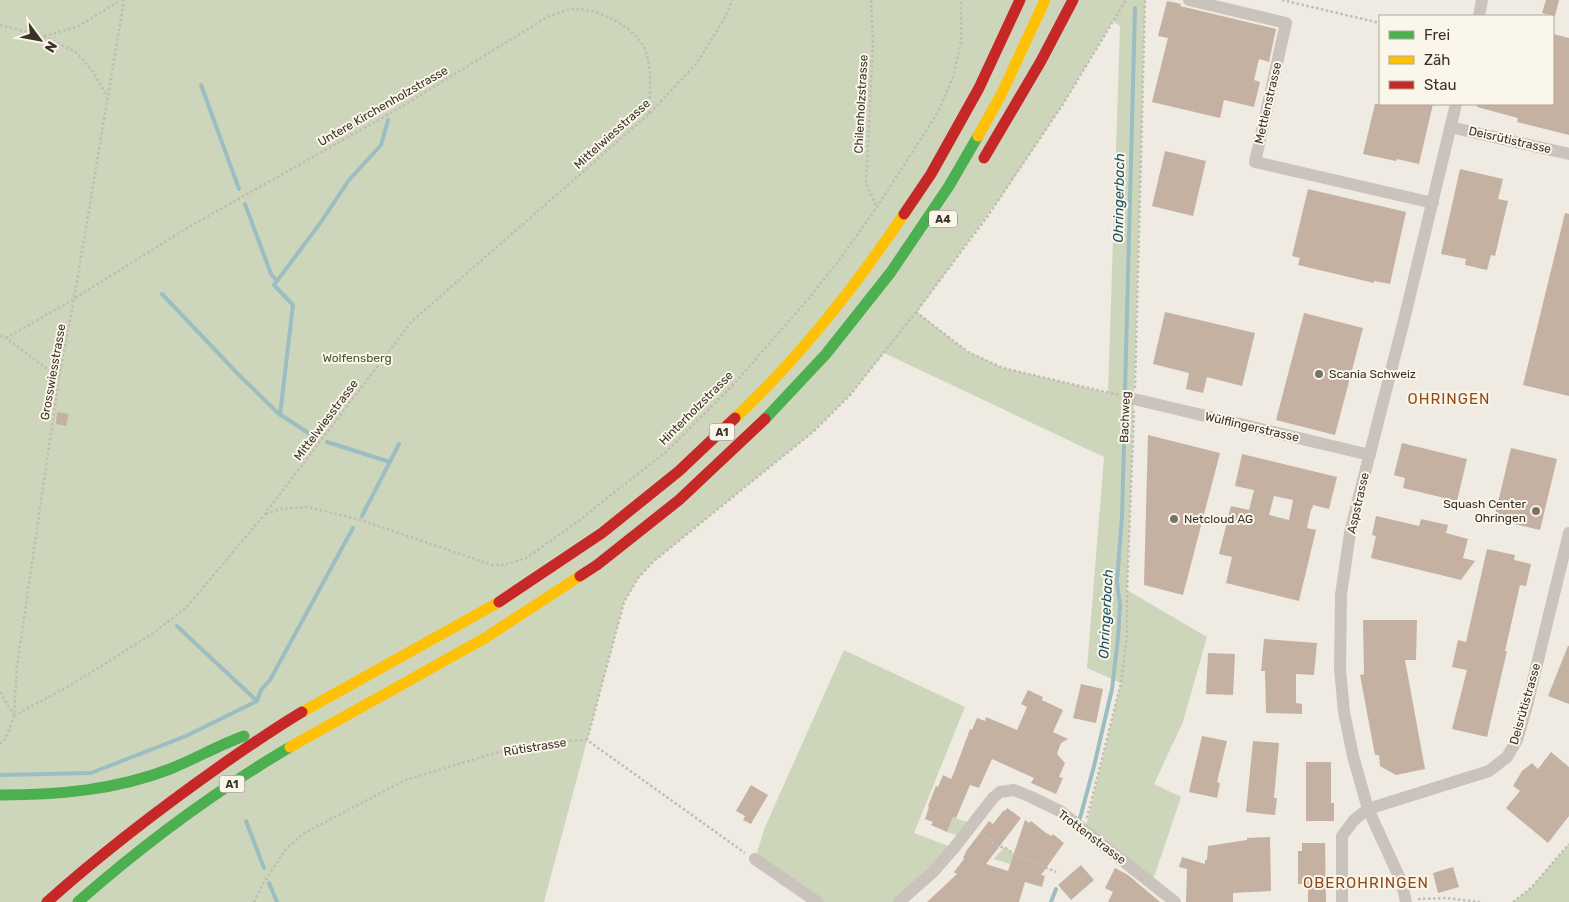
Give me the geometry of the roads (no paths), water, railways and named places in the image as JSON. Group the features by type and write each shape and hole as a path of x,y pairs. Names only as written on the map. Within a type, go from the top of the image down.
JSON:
{"highway":[{"name":"A1","path":"47,902 98,856 151,814 283,723 468,621 547,572 634,508 735,419 826,320 867,268 901,220 974,98 1020,0"},
{"name":"A1","path":"78,902 164,831 239,779 325,727 509,624 628,542 700,482 769,417 821,361 885,281 943,197 978,138 1012,72 1045,0"},
{"path":"976,170 1020,99 1073,0"},
{"name":"A4","path":"885,281 930,235"},
{"name":"A1","path":"0,795 60,794 119,783 168,769 237,738 283,723"}],"street":[{"name":"Mettlenstrasse","path":"1189,0 1286,23 1255,162 1432,203"},
{"path":"1479,15 1482,0"},
{"name":"Aspstrasse","path":"1406,902 1402,883 1368,809 1353,756 1344,712 1340,668 1341,595 1350,533 1456,105"},
{"name":"Deisrütistrasse","path":"1450,127 1569,154"},
{"name":"Wülflingerstrasse","path":"1134,399 1370,455"},
{"name":"Deisrütistrasse","path":"1368,809 1489,771 1507,757 1517,740 1526,709 1569,532"},
{"name":"Trottenstrasse","path":"899,902 933,872 993,798 1000,792 1014,790 1031,796 1060,811 1174,902"},
{"path":"1342,902 1342,836 1354,820 1368,809"},
{"path":"754,860 817,902"}],"waterway":[{"name":"Ohringerbach","path":"1125,390 1135,8"},
{"path":"201,85 239,189"},
{"path":"280,415 293,305 274,285 321,222 349,180 381,145 388,120"},
{"path":"245,204 271,274 277,281"},
{"path":"162,294 278,413 316,438"},
{"name":"Ohringerbach","path":"1080,818 1112,689 1118,638 1120,606 1117,582 1122,516 1125,408"},
{"path":"327,442 390,462"},
{"path":"362,516 399,444"},
{"path":"257,701 261,690 270,680 353,528"},
{"name":"Ohringerbach","path":"0,775 91,773 186,736 257,701 177,626"},
{"name":"Ohringerbach","path":"246,821 264,868"},
{"name":"Ohringerbach","path":"269,883 277,902"},
{"name":"Ohringerbach","path":"1051,902 1056,889"}],"place":[{"name":"Scania Schweiz","path":"1319,374"},
{"name":"Squash Center Ohringen","path":"1536,511"},
{"name":"Netcloud AG","path":"1174,519"}],"district":[{"name":"OHRINGEN","path":"1449,399"},
{"name":"OBEROHRINGEN","path":"1366,883"}],"park label":[{"name":"Wolfensberg","path":"357,358"}]}
